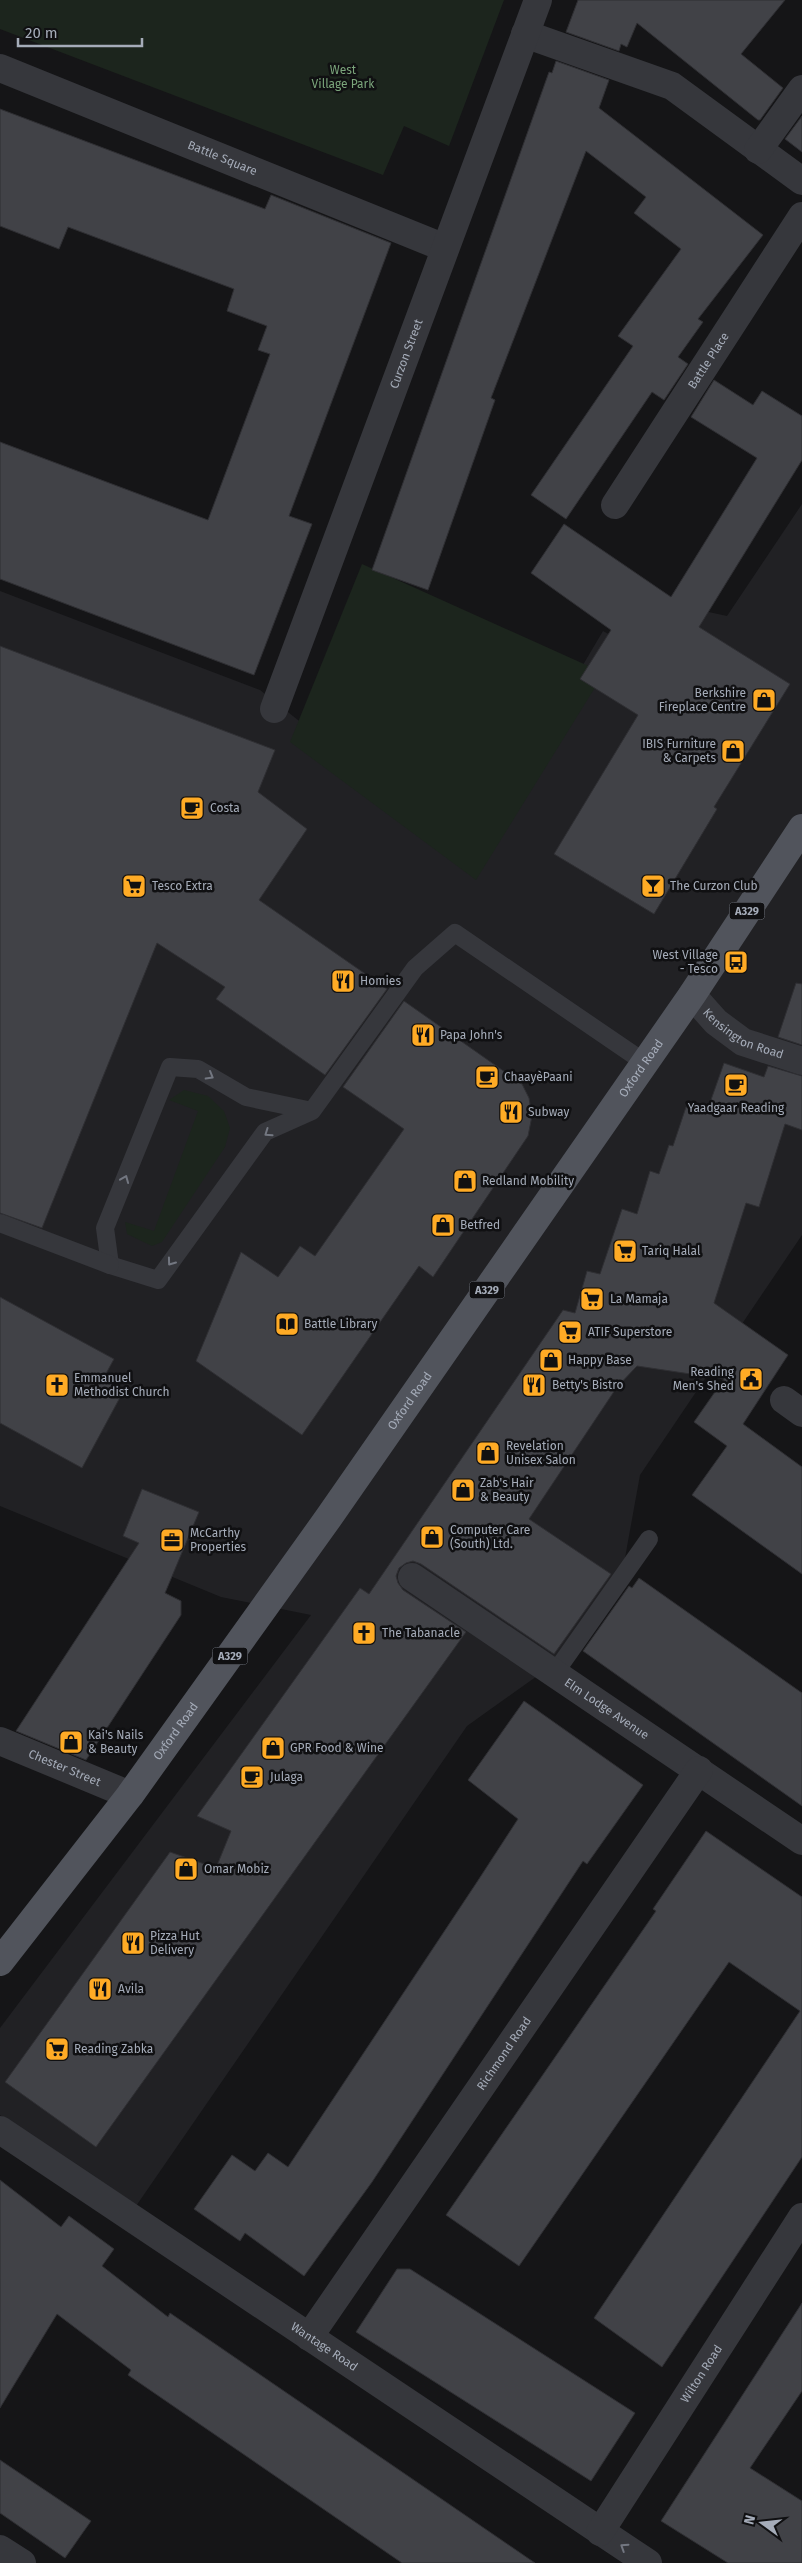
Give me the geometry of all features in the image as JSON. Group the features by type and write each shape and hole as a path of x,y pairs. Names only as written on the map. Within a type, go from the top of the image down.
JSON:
{"main road":[{"name":"Oxford Road","path":"0,1962 130,1794 334,1508 692,995 802,828"}],"street":[{"name":"Curzon Street","path":"274,709 538,0"},
{"path":"524,34 672,86 802,181"},
{"name":"Battle Square","path":"0,68 445,248"},
{"path":"758,150 802,89"},
{"name":"Battle Place","path":"615,505 802,216"},
{"name":"Kensington Road","path":"692,995 716,1022 743,1042 802,1061"},
{"name":"Elm Lodge Avenue","path":"412,1577 802,1841"},
{"name":"Chester Street","path":"0,1741 130,1794"},
{"name":"Richmond Road","path":"309,2337 699,1770"},
{"name":"Wantage Road","path":"0,2130 648,2563"},
{"name":"Wilton Road","path":"600,2532 802,2217"},
{"path":"0,2548 22,2563"}],"lane":[{"path":"0,1223 158,1280 265,1132 312,1111 415,968 455,933 644,1062"},
{"path":"110,1264 105,1228 170,1067 198,1069 246,1097 312,1111"},
{"path":"554,1674 649,1539"}],"shaded area":[{"path":"802,504 802,1235 640,1475 621,1580 561,1659 467,1726 134,2209 0,2115 0,2028 311,1615 221,1597 0,1506 0,591 260,690 470,856 603,631 639,651 672,604 727,616"}],"green space":[{"name":"West Village Park","path":"0,0 504,0 449,146 404,126 383,175 0,29"},
{"path":"362,564 604,673 476,880 290,742"},
{"path":"184,1090 208,1096 224,1111 230,1128 225,1147 162,1242 152,1246 127,1234 125,1222 154,1231 198,1111 169,1100"}],"building":[{"path":"578,0 785,0 741,54 783,88 760,120 758,120 637,23 627,47 621,44 619,51 566,32"},
{"path":"556,61 609,80 599,108 763,235 698,319 703,322 678,357 688,364 664,400 652,392 566,519 531,495 633,346 618,336 681,249 634,213 646,197 586,151 491,398 495,400 428,590 372,570 549,72 552,73"},
{"path":"0,109 265,209 271,195 391,243 289,516 312,524 254,675 0,579 0,442 208,520 270,354 258,350 267,326 227,311 234,289 68,227 59,249 0,226"},
{"path":"802,116 802,152 785,139"},
{"path":"714,380 753,405 762,391 802,416 802,460 699,627 790,684 714,807 717,809 654,914 554,854 638,715 580,679 611,630 531,573 564,524 671,597 757,458 691,417"},
{"name":"Tesco Extra","path":"0,646 275,750 258,792 307,829 259,900 387,989 325,1075 216,999 225,987 157,943 42,1228 0,1213"},
{"path":"796,983 802,984 802,1045 778,1037"},
{"path":"404,1001 522,1084 529,1098 532,1116 528,1136 433,1277 419,1266 302,1435 196,1361 241,1252 278,1277 300,1246 315,1256 404,1129 343,1087"},
{"path":"724,1063 764,1077 768,1066 802,1076 802,1130 785,1124 759,1207 746,1203 714,1303 788,1355 743,1424 802,1467 802,1574 692,1495 727,1446 694,1422 724,1379 637,1366 617,1387 529,1519 611,1574 554,1654 421,1564 413,1561 399,1568 396,1576 403,1590 466,1632 96,2147 5,2082 170,1852 216,1868 231,1831 197,1816 360,1588 369,1594 563,1310 575,1313 587,1271 600,1274 622,1209 637,1214 650,1171 659,1174 669,1145 673,1146 686,1107 706,1114"},
{"name":"Emmanuel Methodist Church","path":"0,1297 114,1359 103,1379 124,1390 82,1468 0,1423"},
{"path":"142,1489 199,1512 165,1593 181,1601 181,1615 86,1760 16,1731 139,1543 123,1536"},
{"path":"639,1578 802,1693 802,1806 583,1651 629,1586 632,1588"},
{"path":"524,1701 643,1785 587,1864 583,1861 372,2182 304,2276 245,2233 240,2241 194,2209 232,2155 255,2171 268,2153 288,2167 518,1819 468,1780"},
{"path":"706,1831 802,1897 802,2157 662,2367 594,2318 800,2011 729,1962 519,2266 446,2215 656,1911 653,1909"},
{"path":"0,2180 61,2227 69,2216 114,2249 102,2266 168,2317 170,2313 535,2563 402,2563 128,2375 131,2370 57,2314 0,2408"},
{"path":"397,2269 410,2269 635,2413 591,2481 356,2332"},
{"path":"802,2303 802,2391 750,2468 802,2501 802,2563 728,2563 661,2521"},
{"path":"0,2460 91,2521 65,2558 0,2513"}],"place":[{"name":"Berkshire Fireplace Centre","path":"764,700"},
{"name":"IBIS Furniture & Carpets","path":"733,751"},
{"name":"Costa","path":"192,808"},
{"name":"Tesco Extra","path":"134,886"},
{"name":"The Curzon Club","path":"653,886"},
{"name":"West Village - Tesco","path":"736,962"},
{"name":"Homies","path":"343,981"},
{"name":"Papa John's","path":"423,1035"},
{"name":"ChaayèPaani","path":"487,1077"},
{"name":"Yaadgaar Reading","path":"736,1085"},
{"name":"Subway","path":"511,1112"},
{"name":"Redland Mobility","path":"465,1181"},
{"name":"Betfred","path":"443,1225"},
{"name":"Tariq Halal","path":"625,1251"},
{"name":"La Mamaja","path":"592,1299"},
{"name":"Battle Library","path":"287,1324"},
{"name":"ATIF Superstore","path":"570,1332"},
{"name":"Happy Base","path":"551,1360"},
{"name":"Reading Men's Shed","path":"751,1379"},
{"name":"Emmanuel Methodist Church","path":"57,1385"},
{"name":"Betty's Bistro","path":"534,1385"},
{"name":"Revelation Unisex Salon","path":"488,1453"},
{"name":"Zab's Hair & Beauty","path":"463,1490"},
{"name":"Computer Care (South) Ltd.","path":"432,1537"},
{"name":"McCarthy Properties","path":"172,1540"},
{"name":"The Tabanacle","path":"364,1633"},
{"name":"Kai's Nails & Beauty","path":"71,1742"},
{"name":"GPR Food & Wine","path":"273,1748"},
{"name":"Julaga","path":"252,1777"},
{"name":"Omar Mobiz","path":"186,1869"},
{"name":"Pizza Hut Delivery","path":"133,1943"},
{"name":"Avila","path":"100,1989"},
{"name":"Reading Zabka","path":"57,2049"}]}
